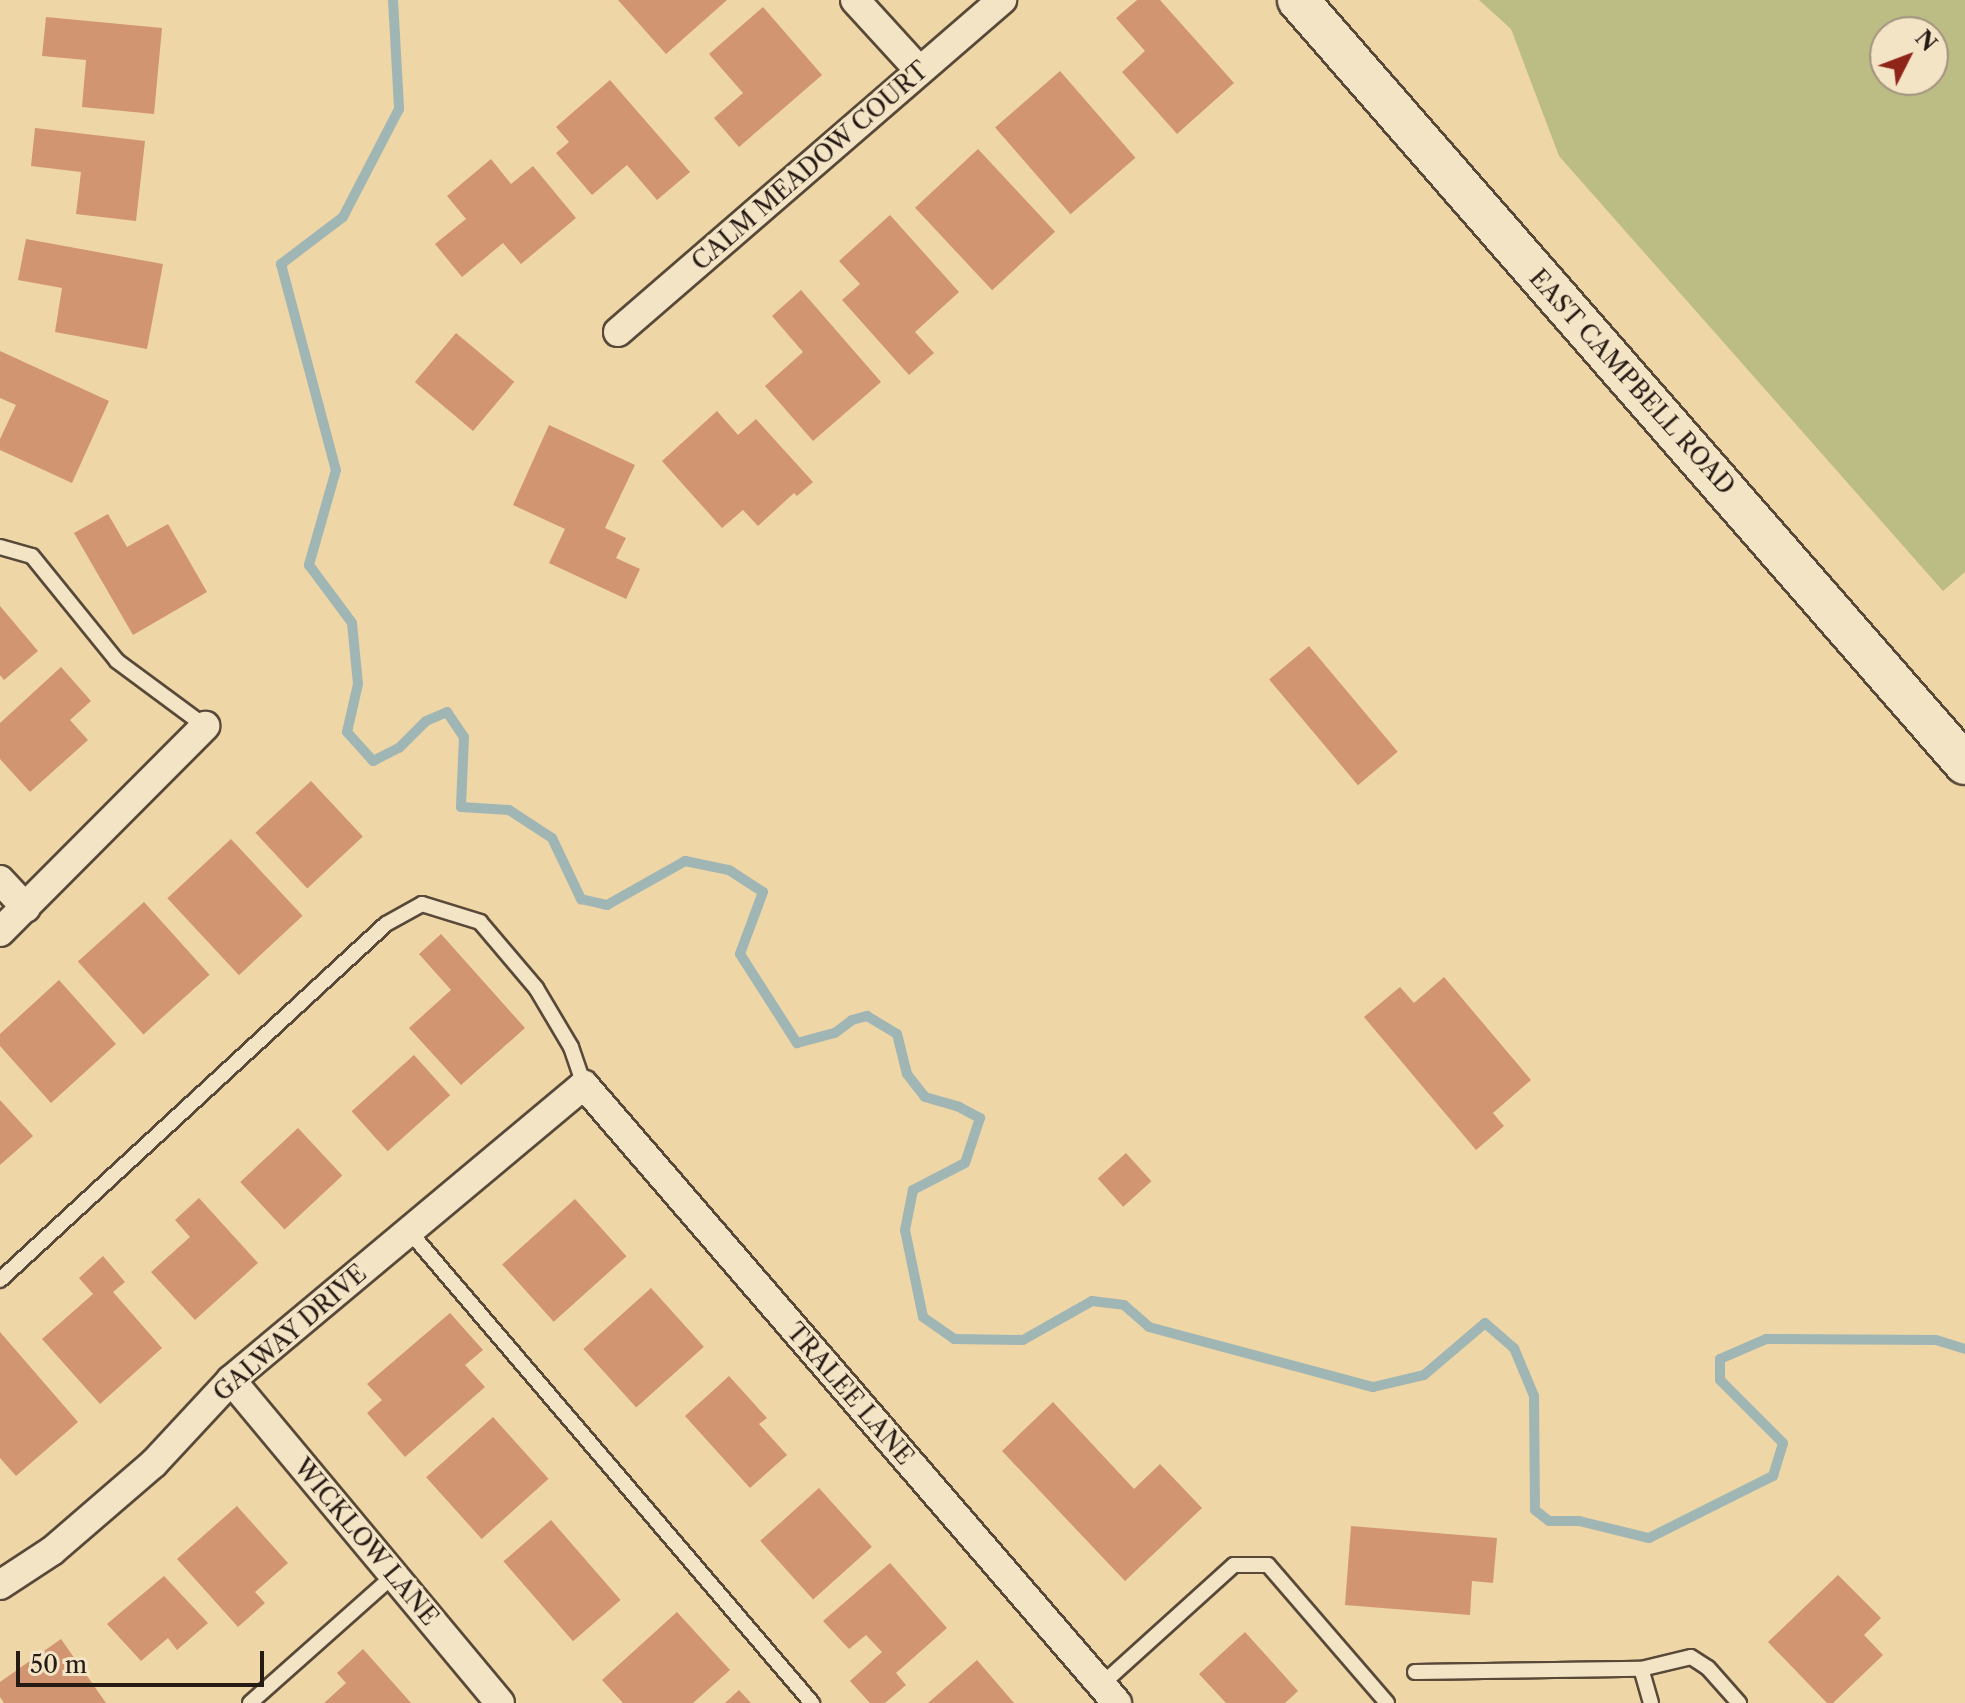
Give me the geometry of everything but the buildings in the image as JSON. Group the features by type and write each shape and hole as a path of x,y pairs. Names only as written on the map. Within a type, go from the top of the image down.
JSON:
{"main road":[{"name":"EAST CAMPBELL ROAD","path":"1298,0 1532,270 1707,464 1965,764"}],"street":[{"path":"855,0 919,70"},
{"name":"CALM MEADOW COURT","path":"618,332 1002,0"},
{"path":"0,932 205,726"},
{"path":"0,880 26,908"},
{"name":"GALWAY DRIVE","path":"0,1585 52,1551 154,1463 231,1380 584,1085"},
{"name":"TRALEE LANE","path":"584,1085 1109,1694"},
{"name":"WICKLOW LANE","path":"231,1380 500,1703"}],"lane":[{"path":"0,547 32,556 117,661 205,726"},
{"path":"0,1280 386,924 422,904 480,922 536,988 571,1047 584,1085"},
{"path":"409,1231 812,1703"},
{"path":"1109,1694 1234,1565 1268,1565 1387,1703"},
{"path":"250,1703 394,1575"},
{"path":"1415,1672 1641,1669 1691,1657 1708,1668 1739,1703"},
{"path":"1641,1669 1651,1703"}],"green space":[{"path":"1479,0 1965,0 1965,572 1943,591 1559,156 1511,29"}],"waterway":[{"path":"393,0 399,109 343,217 281,264 336,470 309,565 352,623 358,684 347,732 373,761 399,748 426,721 447,712 464,737 461,807 509,810 552,838 581,899 607,905 685,861 729,870 763,892 740,954 797,1043 835,1033 852,1020 867,1016 897,1034 907,1074 925,1097 959,1107 980,1118 965,1163 913,1190 905,1230 923,1317 954,1339 1023,1340 1092,1301 1124,1305 1149,1327 1373,1387 1424,1375 1485,1323 1514,1348 1534,1396 1535,1510 1549,1521 1579,1521 1649,1538 1773,1476 1783,1443 1720,1380 1720,1359 1766,1339 1936,1340 1965,1349"}]}
